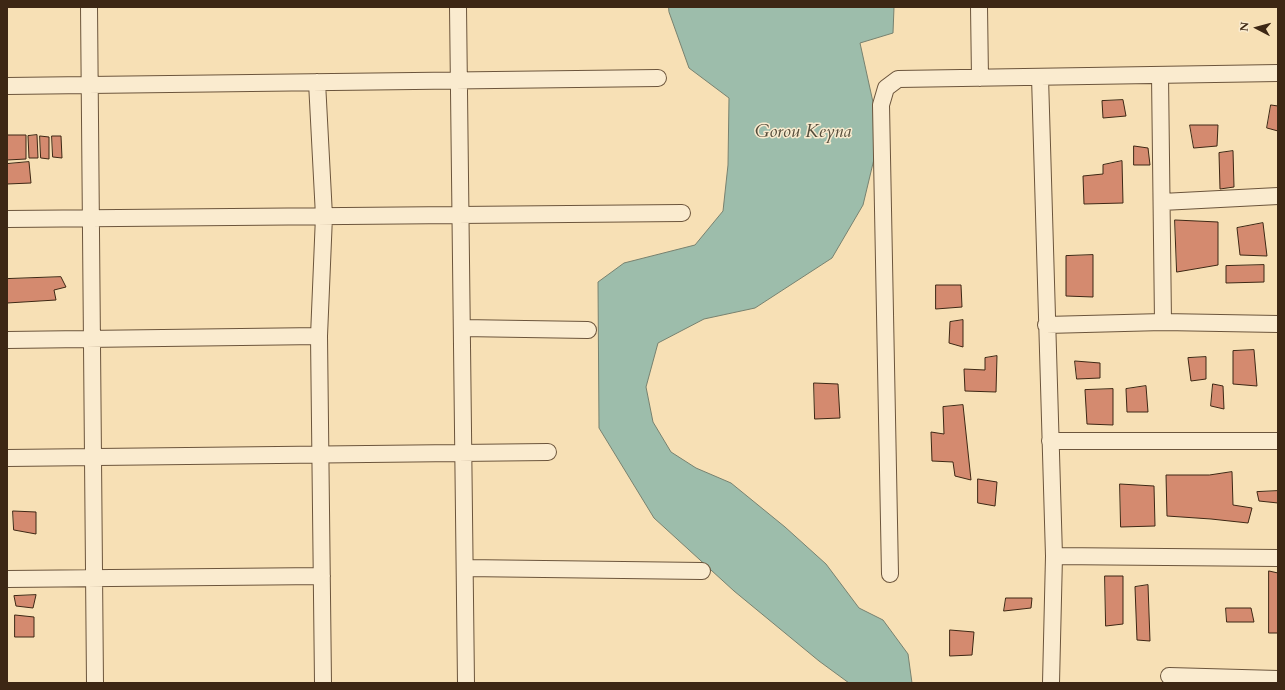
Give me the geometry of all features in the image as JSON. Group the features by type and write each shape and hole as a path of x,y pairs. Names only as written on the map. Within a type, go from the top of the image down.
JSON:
{"street":[{"path":"89,7 95,683"},
{"path":"458,7 466,683"},
{"path":"978,7 980,78"},
{"path":"890,574 881,105 886,88 898,79 1278,73"},
{"path":"1160,75 1163,322"},
{"path":"1040,77 1046,326 1054,556 1051,683"},
{"path":"7,86 658,78"},
{"path":"317,82 324,216 319,336 323,683"},
{"path":"1162,202 1278,196"},
{"path":"7,219 682,213"},
{"path":"1046,326 1163,322 1278,324"},
{"path":"462,328 588,330"},
{"path":"7,340 319,336"},
{"path":"1050,440 1278,441"},
{"path":"7,458 548,452"},
{"path":"1054,556 1278,558"},
{"path":"464,568 702,571"},
{"path":"7,579 322,576"},
{"path":"1169,676 1278,679"}],"water":[{"name":"Gorou Keyna","path":"669,7 894,7 893,33 860,43 880,134 863,205 832,258 755,308 704,319 658,343 646,387 653,422 671,452 696,468 731,483 785,527 826,564 859,608 883,620 908,654 912,683 849,683 819,661 734,591 654,518 599,428 598,282 624,263 695,245 723,211 728,165 729,98 689,68 669,12"}],"building":[{"path":"1123,100 1126,116 1103,118 1102,101"},
{"path":"1271,105 1278,106 1278,131 1267,128"},
{"path":"1190,125 1218,125 1217,146 1194,148"},
{"path":"7,135 26,135 26,159 7,160"},
{"path":"37,135 38,158 29,158 28,136"},
{"path":"40,136 49,137 49,159 41,158"},
{"path":"52,136 61,136 62,158 53,157"},
{"path":"1134,146 1148,148 1150,165 1134,165"},
{"path":"1233,151 1234,187 1220,189 1219,153"},
{"path":"1122,161 1123,203 1084,204 1083,176 1103,174 1103,165"},
{"path":"29,162 31,183 7,184 7,164"},
{"path":"1175,220 1218,222 1218,265 1177,272"},
{"path":"1263,223 1267,256 1240,255 1237,228"},
{"path":"1093,255 1093,297 1066,296 1066,256"},
{"path":"1264,265 1264,282 1226,283 1226,266"},
{"path":"61,277 66,287 54,290 56,300 7,303 7,279"},
{"path":"936,285 961,285 962,307 936,309"},
{"path":"963,320 963,347 949,343 950,322"},
{"path":"1254,350 1257,386 1233,384 1233,351"},
{"path":"997,356 996,392 965,391 964,369 985,370 985,358"},
{"path":"1206,357 1206,379 1191,381 1188,358"},
{"path":"1075,361 1100,363 1100,378 1077,379"},
{"path":"814,383 838,384 840,418 815,419"},
{"path":"1213,384 1223,386 1224,409 1211,406"},
{"path":"1146,386 1148,412 1127,412 1126,389"},
{"path":"1113,389 1113,425 1087,424 1085,390"},
{"path":"963,405 971,480 955,476 953,462 932,461 931,432 944,434 943,407"},
{"path":"1232,472 1233,505 1252,508 1248,523 1167,516 1166,475 1209,475"},
{"path":"978,479 997,482 995,506 978,503"},
{"path":"1120,484 1154,486 1155,526 1121,527"},
{"path":"1278,491 1278,503 1259,501 1257,492"},
{"path":"13,511 36,512 36,534 14,530"},
{"path":"1269,571 1278,573 1278,633 1269,633"},
{"path":"1105,576 1123,576 1123,624 1106,626"},
{"path":"1148,585 1150,641 1137,640 1135,587"},
{"path":"36,595 33,608 16,606 14,596"},
{"path":"1006,598 1032,598 1031,608 1004,611"},
{"path":"1226,608 1251,608 1254,622 1227,622"},
{"path":"15,615 34,617 34,637 15,637"},
{"path":"950,630 974,632 972,655 950,656"}]}
